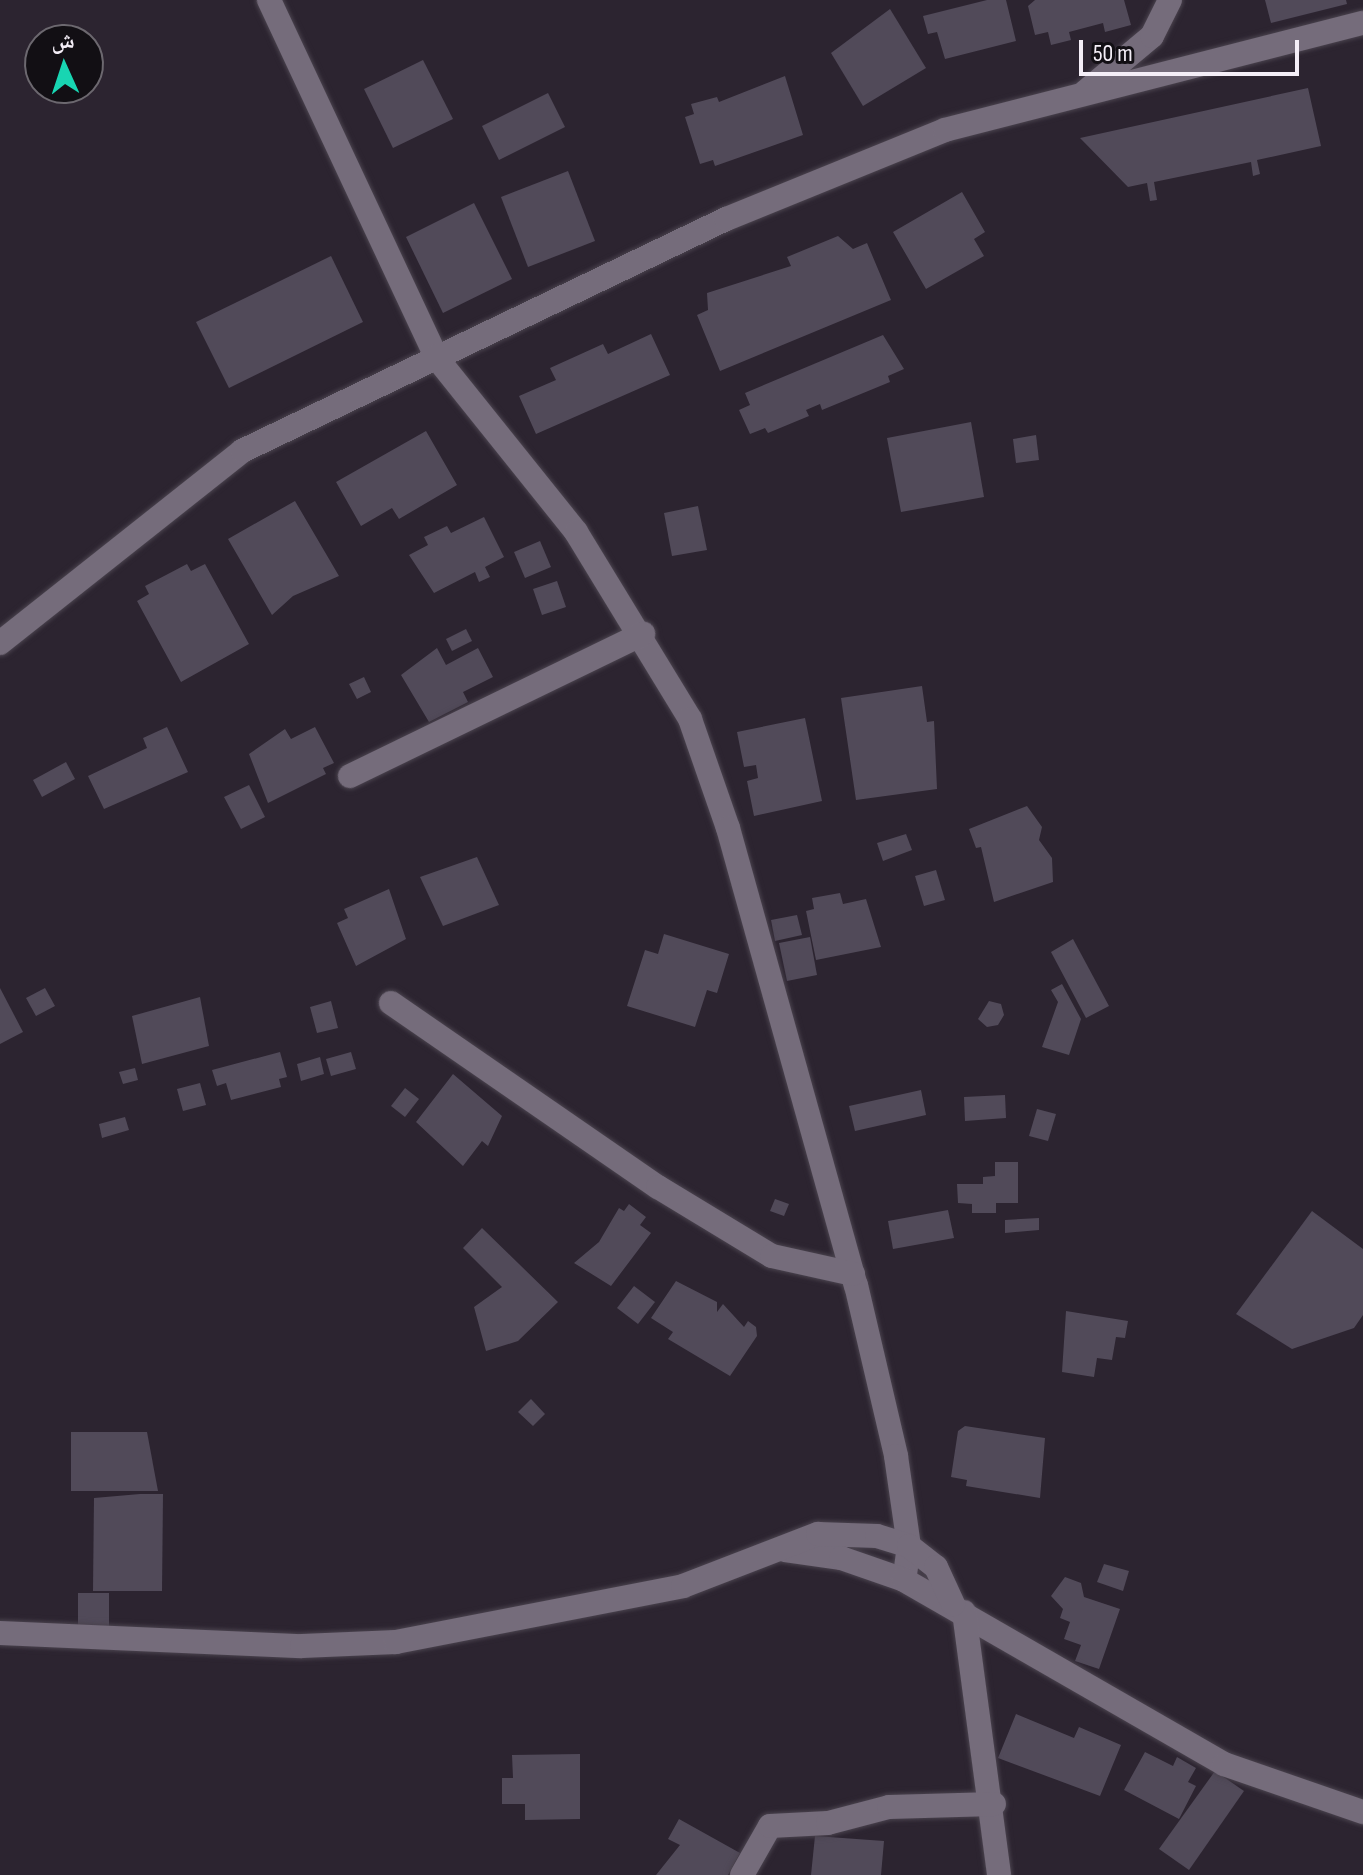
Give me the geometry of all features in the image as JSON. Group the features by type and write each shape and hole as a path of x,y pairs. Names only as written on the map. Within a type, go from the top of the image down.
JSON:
{"street":[{"path":"269,0 436,357 576,532 643,634 690,719 728,828 853,1274 887,1415 909,1546 904,1580"},
{"path":"1085,92 1152,36 1170,0"},
{"path":"0,643 207,473 284,427 822,176 945,130 1363,23"},
{"path":"350,776 643,634"},
{"path":"391,1003 658,1187 772,1256 853,1274"},
{"path":"0,1633 302,1646 396,1642 683,1586 785,1550 818,1534 877,1536 909,1546 936,1567 958,1608 994,1804 999,1875"},
{"path":"785,1550 855,1561 904,1580 958,1608 1224,1764 1363,1812"},
{"path":"742,1875 770,1826 828,1823 889,1807 994,1804"}],"building":[{"path":"987,0 1006,0 1016,41 945,59 937,32 928,34 923,16"},
{"path":"1035,0 1124,0 1131,25 1105,32 1103,23 1069,32 1071,40 1051,45 1048,32 1035,35 1028,6"},
{"path":"1265,0 1346,0 1347,4 1271,23"},
{"path":"890,9 926,68 863,106 831,53"},
{"path":"423,60 453,119 393,148 364,89"},
{"path":"785,76 803,135 715,166 713,160 700,164 685,117 694,114 691,104 717,97 719,102"},
{"path":"1308,88 1321,146 1257,160 1260,174 1253,176 1251,162 1154,182 1157,200 1150,201 1147,183 1128,187 1080,138"},
{"path":"548,93 565,127 499,160 482,126"},
{"path":"568,171 595,241 528,267 501,197"},
{"path":"962,192 985,232 974,239 984,256 926,289 893,232"},
{"path":"474,203 512,279 443,313 406,237"},
{"path":"838,236 853,249 867,243 891,300 720,371 697,315 708,310 707,293 791,266 787,257"},
{"path":"331,256 363,322 229,388 196,322"},
{"path":"651,334 670,375 536,434 519,396 556,380 550,368 603,344 608,354"},
{"path":"883,335 904,369 888,376 890,382 822,410 820,404 806,410 809,416 768,433 765,428 750,434 739,410 750,405 745,393"},
{"path":"971,422 984,497 901,512 887,438"},
{"path":"426,431 457,485 399,519 392,508 361,526 336,482"},
{"path":"1036,435 1039,460 1016,463 1013,439"},
{"path":"295,501 339,576 293,596 272,615 228,539"},
{"path":"698,506 707,550 672,556 664,513"},
{"path":"484,517 504,557 485,567 490,577 479,582 475,572 434,593 409,555 428,545 424,537 447,526 451,533"},
{"path":"540,541 551,567 525,578 514,552"},
{"path":"187,564 191,571 205,564 249,644 181,682 137,601 149,594 145,586"},
{"path":"557,581 566,607 542,615 533,589"},
{"path":"466,629 472,641 452,651 446,639"},
{"path":"437,648 446,665 478,648 493,677 463,692 468,702 429,722 401,675"},
{"path":"364,677 371,692 357,699 349,684"},
{"path":"922,686 927,722 934,721 937,789 856,800 841,698"},
{"path":"805,718 822,801 754,816 747,781 758,778 756,765 744,767 737,732"},
{"path":"167,727 188,772 104,809 88,776 147,748 143,738"},
{"path":"315,727 334,763 323,768 326,774 268,803 249,754 285,729 291,739"},
{"path":"66,762 75,779 42,797 33,780"},
{"path":"249,785 265,817 241,829 224,797"},
{"path":"1027,806 1042,827 1039,840 1052,858 1053,882 994,902 981,847 976,848 969,829"},
{"path":"906,834 912,850 883,861 877,843"},
{"path":"477,857 499,905 443,926 420,877"},
{"path":"936,870 945,900 924,906 915,876"},
{"path":"389,889 406,939 356,966 337,923 348,918 344,909"},
{"path":"840,893 843,904 866,899 881,947 816,960 806,911 814,909 812,898"},
{"path":"797,915 802,935 775,941 771,920"},
{"path":"664,934 729,954 717,993 707,990 695,1027 627,1006 645,950 658,954"},
{"path":"810,937 817,975 787,981 779,943"},
{"path":"1073,939 1109,1006 1086,1018 1051,952"},
{"path":"1062,984 1081,1019 1069,1055 1042,1047 1058,1002 1051,990"},
{"path":"0,988 23,1032 0,1044"},
{"path":"45,988 55,1006 36,1016 26,998"},
{"path":"200,997 209,1046 142,1064 132,1016"},
{"path":"331,1001 338,1028 317,1033 310,1007"},
{"path":"989,1001 1001,1004 1004,1015 998,1025 987,1027 978,1019"},
{"path":"280,1052 287,1077 279,1079 281,1087 231,1100 226,1083 217,1086 212,1070"},
{"path":"351,1052 356,1069 331,1076 326,1059"},
{"path":"320,1057 324,1074 301,1081 297,1064"},
{"path":"135,1068 138,1080 123,1084 119,1072"},
{"path":"453,1074 502,1116 488,1146 482,1141 463,1166 416,1122"},
{"path":"200,1083 206,1105 183,1111 177,1089"},
{"path":"405,1088 419,1099 405,1117 391,1106"},
{"path":"921,1090 926,1115 855,1131 849,1106"},
{"path":"1005,1095 1006,1118 965,1121 964,1097"},
{"path":"1037,1109 1056,1114 1048,1141 1029,1136"},
{"path":"125,1117 129,1130 102,1138 99,1124"},
{"path":"995,1162 1018,1162 1018,1203 996,1203 996,1213 972,1213 972,1204 958,1203 957,1184 983,1184 983,1177 995,1176"},
{"path":"775,1199 789,1204 784,1216 770,1211"},
{"path":"629,1204 646,1217 640,1225 651,1233 611,1286 574,1263 599,1242 619,1208 624,1211"},
{"path":"948,1210 954,1238 893,1249 888,1221"},
{"path":"1312,1211 1363,1249 1363,1315 1354,1328 1292,1349 1236,1314"},
{"path":"1039,1218 1039,1230 1005,1233 1005,1220"},
{"path":"482,1228 558,1302 518,1341 486,1351 474,1307 502,1287 463,1248"},
{"path":"676,1281 717,1302 717,1312 723,1304 744,1327 748,1321 756,1327 757,1336 730,1376 668,1339 673,1332 651,1318"},
{"path":"634,1286 655,1302 638,1324 617,1308"},
{"path":"1066,1311 1128,1321 1125,1338 1116,1337 1112,1360 1097,1358 1094,1377 1062,1372"},
{"path":"531,1399 545,1414 533,1426 518,1412"},
{"path":"965,1426 1045,1438 1040,1498 966,1486 967,1480 951,1477 958,1431"},
{"path":"71,1432 147,1432 158,1491 71,1491"},
{"path":"163,1494 162,1591 93,1591 94,1498"},
{"path":"1104,1564 1129,1571 1123,1591 1097,1582"},
{"path":"1065,1577 1081,1583 1084,1597 1120,1609 1099,1669 1075,1661 1081,1645 1064,1639 1070,1622 1060,1618 1063,1609 1051,1596"},
{"path":"78,1593 109,1593 109,1630 78,1630"},
{"path":"1016,1714 1074,1738 1079,1727 1121,1745 1100,1796 998,1758"},
{"path":"1145,1752 1173,1766 1177,1757 1196,1768 1188,1782 1196,1786 1179,1819 1124,1790"},
{"path":"580,1754 580,1819 525,1820 525,1804 502,1804 502,1778 513,1778 512,1755"},
{"path":"1215,1771 1244,1791 1189,1870 1159,1849"},
{"path":"679,1819 740,1853 728,1875 656,1875 680,1845 668,1839"},
{"path":"815,1836 884,1841 881,1875 811,1875"}]}
